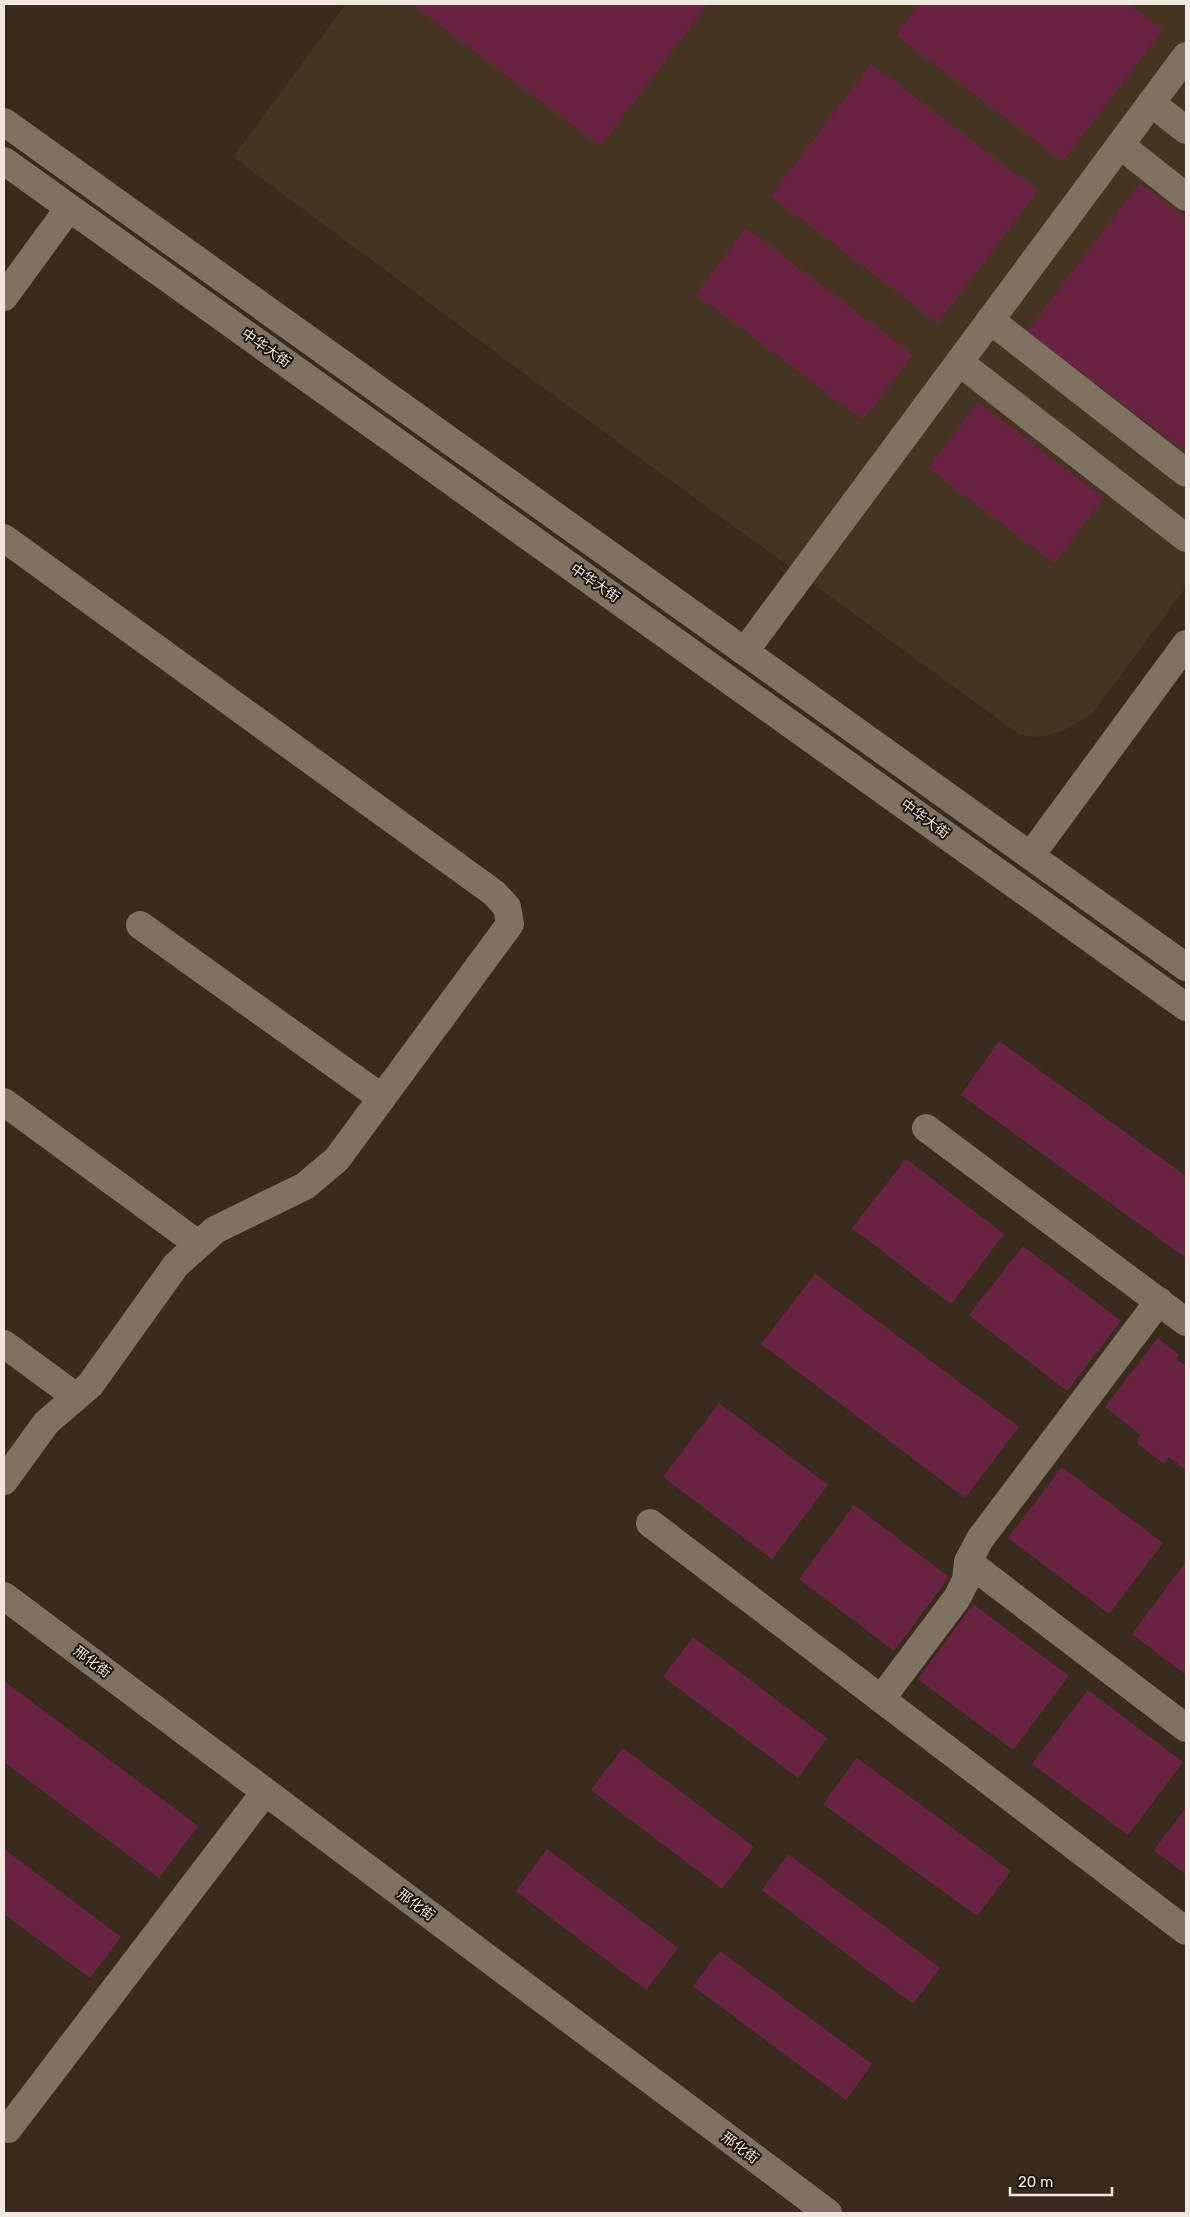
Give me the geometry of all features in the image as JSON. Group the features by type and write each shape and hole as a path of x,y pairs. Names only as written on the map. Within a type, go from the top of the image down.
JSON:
{"street":[{"path":"745,651 1186,56"},
{"path":"1151,103 1186,130"},
{"path":"4,122 1186,968"},
{"path":"1120,146 1186,197"},
{"name":"中华大街","path":"4,161 1186,1007"},
{"path":"4,296 69,208"},
{"path":"990,320 1186,473"},
{"path":"959,362 1186,538"},
{"path":"4,538 494,893 507,907 510,924 337,1159 305,1186 215,1230 176,1265 90,1385 46,1423 4,1481"},
{"path":"1031,856 1186,644"},
{"path":"140,925 382,1098"},
{"path":"4,1102 198,1244"},
{"path":"926,1128 1186,1322"},
{"path":"881,1699 957,1598 966,1580 968,1562 980,1539 1159,1301"},
{"path":"4,1344 75,1396"},
{"path":"650,1522 1186,1931"},
{"path":"968,1562 1186,1728"},
{"name":"邢化街","path":"4,1596 828,2213"},
{"path":"8,2129 264,1792"}],"shaded area":[{"path":"346,4 1186,4 1186,587 1092,714 1062,731 1041,737 1020,735 530,378 233,157"}],"building":[{"path":"412,4 708,4 601,146"},
{"path":"919,4 1129,4 1163,30 1063,161 896,35"},
{"path":"871,64 1038,191 938,323 771,196"},
{"path":"1140,183 1186,218 1186,452 1027,331"},
{"path":"746,228 913,355 863,420 696,294"},
{"path":"978,402 1104,498 1054,563 928,468"},
{"path":"999,1041 1186,1176 1186,1258 961,1095"},
{"path":"906,1159 1004,1234 951,1304 852,1228"},
{"path":"1023,1246 1121,1321 1067,1391 969,1315"},
{"path":"815,1274 1019,1427 965,1498 761,1344"},
{"path":"1158,1338 1179,1355 1176,1359 1186,1366 1186,1470 1169,1457 1164,1464 1136,1442 1141,1435 1105,1407"},
{"path":"719,1403 828,1485 772,1559 663,1477"},
{"path":"1062,1467 1163,1543 1109,1614 1008,1538"},
{"path":"854,1505 949,1577 894,1651 799,1579"},
{"path":"1186,1564 1186,1675 1132,1634"},
{"path":"973,1604 1069,1676 1013,1750 918,1679"},
{"path":"693,1637 827,1738 798,1778 663,1677"},
{"path":"4,1681 198,1826 159,1878 4,1762"},
{"path":"1088,1690 1183,1762 1128,1835 1032,1764"},
{"path":"623,1748 754,1847 722,1889 591,1790"},
{"path":"857,1758 1011,1871 977,1916 823,1804"},
{"path":"1186,1808 1186,1875 1154,1850"},
{"path":"4,1849 121,1937 90,1978 4,1914"},
{"path":"547,1849 678,1948 646,1990 516,1891"},
{"path":"788,1854 940,1968 913,2004 762,1890"},
{"path":"720,1951 872,2064 846,2100 693,1986"}]}
